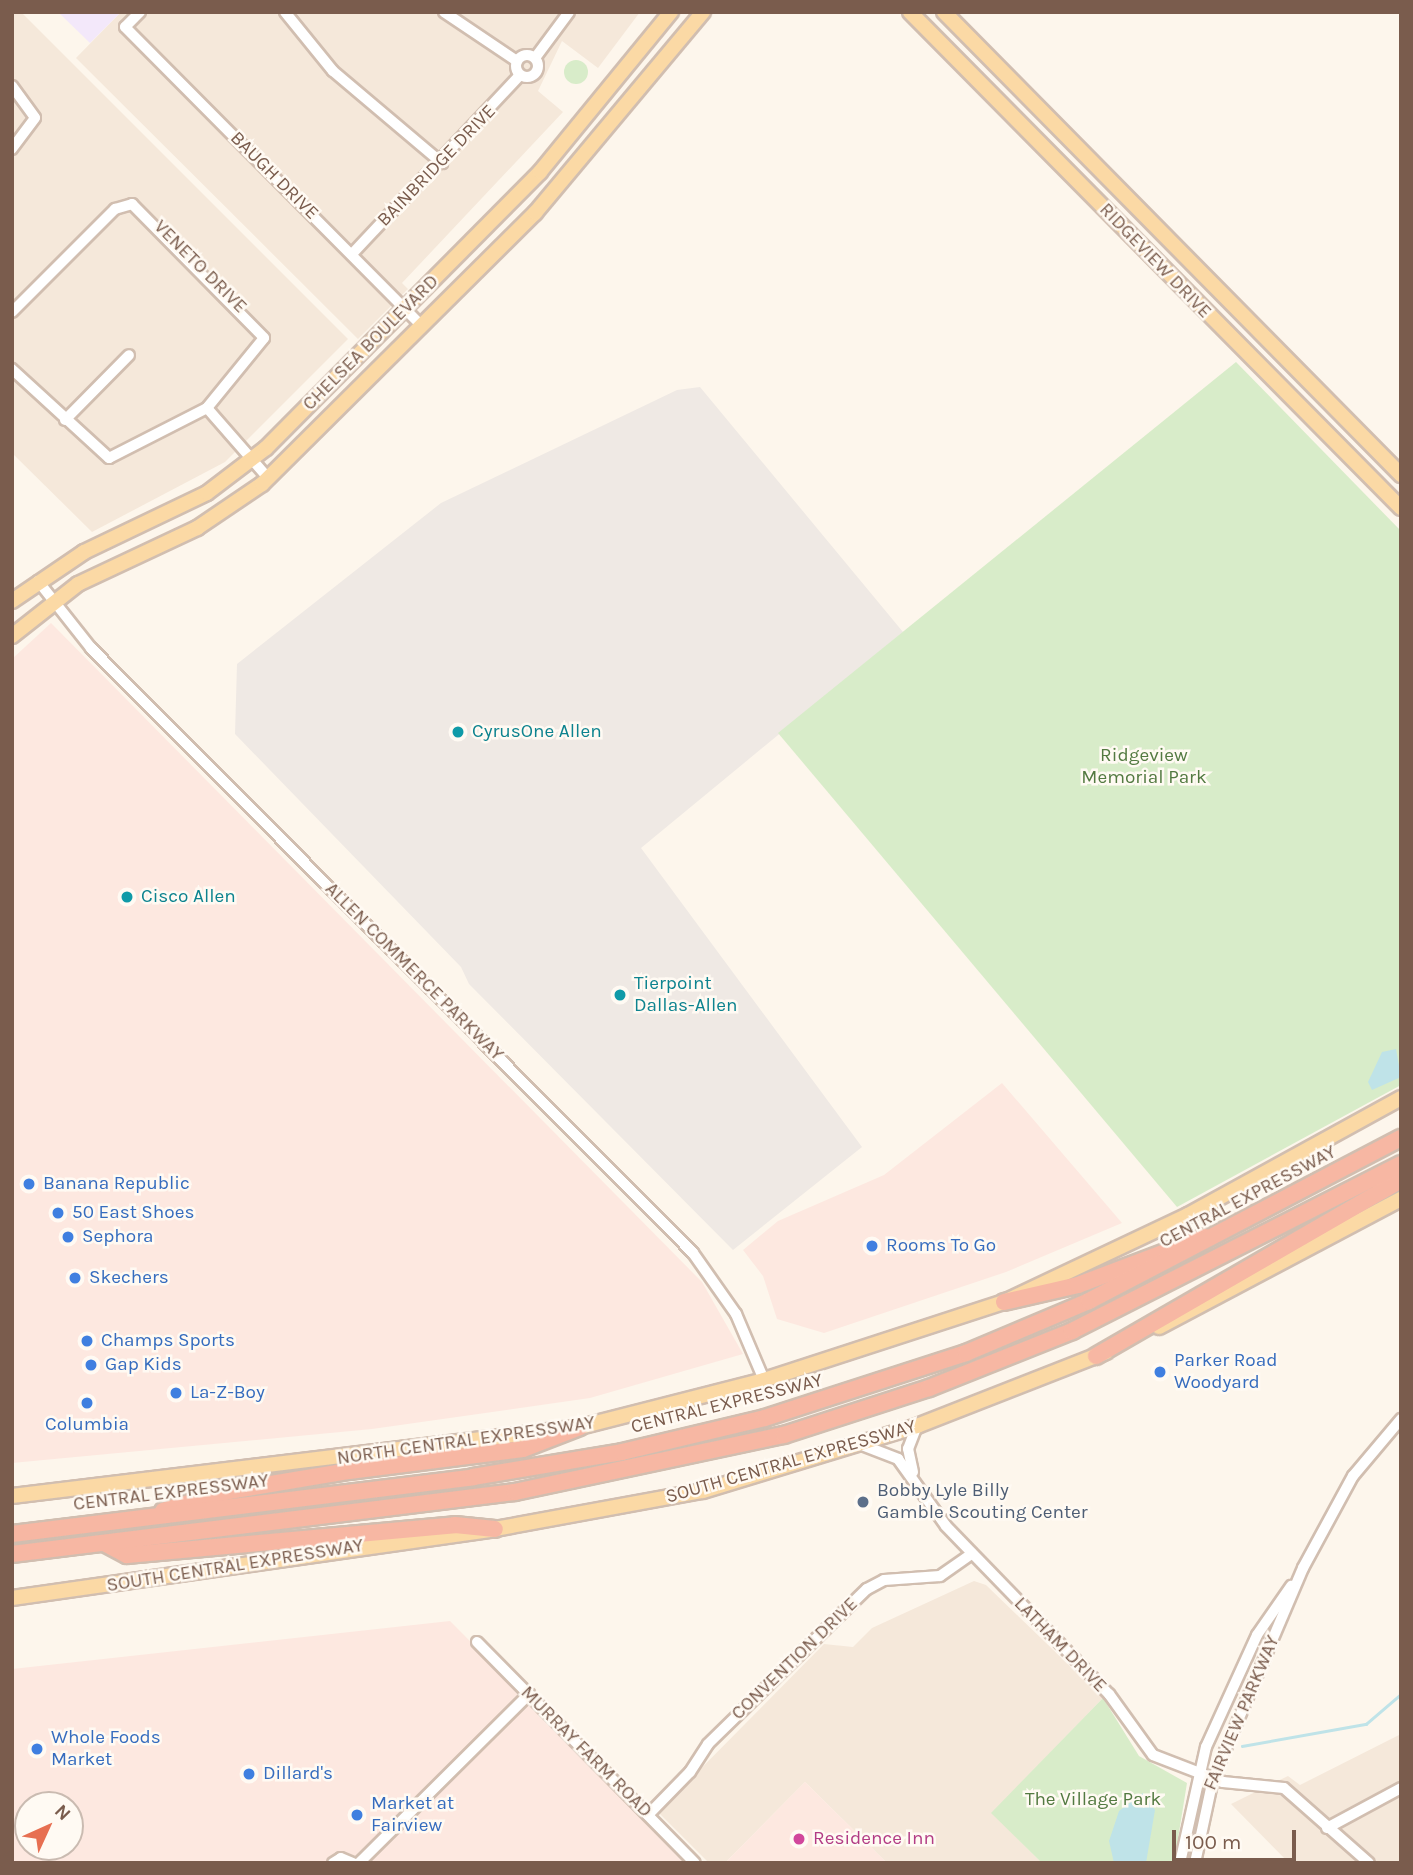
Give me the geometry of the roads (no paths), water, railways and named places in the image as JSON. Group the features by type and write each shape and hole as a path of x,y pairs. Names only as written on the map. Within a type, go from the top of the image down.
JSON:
{"highway":[{"name":"CENTRAL EXPRESSWAY","path":"12,1534 563,1463 765,1419 991,1343 1234,1228 1401,1138"},
{"path":"12,1554 545,1488 813,1426 1081,1327 1401,1164"},
{"path":"1096,1356 1401,1180"},
{"path":"1004,1302 1068,1288 1234,1228"},
{"path":"144,1518 229,1492 523,1449 580,1427"},
{"path":"104,1543 127,1555 454,1525 495,1528"}],"main road":[{"name":"CHELSEA BOULEVARD","path":"12,601 38,581 197,499 252,460 547,165 671,12"},
{"name":"CHELSEA BOULEVARD","path":"268,478 300,450 568,178 703,12"},
{"name":"RIDGEVIEW DRIVE","path":"910,12 1401,508"},
{"name":"RIDGEVIEW DRIVE","path":"944,12 1249,324 1401,475"},
{"path":"1232,340 1249,324"},
{"path":"12,636 52,602 214,518 268,478"},
{"name":"NORTH CENTRAL EXPRESSWAY","path":"12,1496 580,1427 764,1380 1004,1302 1188,1215 1398,1100"},
{"name":"SOUTH CENTRAL EXPRESSWAY","path":"12,1598 495,1528 691,1494 862,1445 1096,1356 1401,1199"}],"street":[{"name":"BAUGH DRIVE","path":"140,12 125,27 422,326"},
{"path":"285,12 333,72 442,163"},
{"path":"444,12 517,61 534,58"},
{"name":"BAINBRIDGE DRIVE","path":"352,254 442,163 520,75 535,74 534,58 569,12"},
{"path":"517,61 520,75"},
{"path":"12,86 35,118 12,149"},
{"name":"VENETO DRIVE","path":"12,312 115,209 130,204 142,209 264,338 207,408"},
{"path":"65,421 129,355"},
{"path":"12,369 107,458 207,408 268,478"},
{"name":"ALLEN COMMERCE PARKWAY","path":"38,581 52,602 688,1247 736,1314 764,1380"},
{"name":"FAIRVIEW PARKWAY","path":"1180,1863 1198,1774 1257,1635 1303,1567 1353,1476 1401,1419"},
{"name":"LATHAM DRIVE","path":"917,1426 908,1457 928,1503"},
{"name":"LATHAM DRIVE","path":"862,1445 898,1459 928,1503 972,1554 1109,1694 1145,1748 1213,1779"},
{"name":"CONVENTION DRIVE","path":"648,1815 708,1744 867,1589 884,1580 940,1576 972,1554"},
{"name":"FAIRVIEW PARKWAY","path":"1195,1863 1213,1779 1303,1567"},
{"name":"MURRAY FARM ROAD","path":"477,1642 695,1863"},
{"path":"359,1863 529,1694"},
{"path":"1213,1779 1284,1788 1326,1828 1369,1863"},
{"path":"1326,1828 1401,1788"},
{"path":"333,1863 341,1858 353,1863"}],"water":[{"path":"1396,1049 1401,1077 1372,1090 1368,1082 1382,1052"},
{"path":"1143,1793 1155,1810 1146,1863 1114,1863 1109,1841 1119,1811"}],"waterway":[{"path":"1242,1746 1366,1724 1401,1694"}],"place":[{"name":"CyrusOne Allen","path":"458,732"},
{"name":"Cisco Allen","path":"127,897"},
{"name":"Tierpoint Dallas-Allen","path":"620,995"},
{"name":"Banana Republic","path":"29,1184"},
{"name":"50 East Shoes","path":"58,1213"},
{"name":"Sephora","path":"68,1237"},
{"name":"Rooms To Go","path":"872,1246"},
{"name":"Skechers","path":"75,1278"},
{"name":"Champs Sports","path":"87,1341"},
{"name":"Gap Kids","path":"91,1365"},
{"name":"Parker Road Woodyard","path":"1160,1372"},
{"name":"La-Z-Boy","path":"176,1393"},
{"name":"Columbia","path":"87,1403"},
{"name":"Bobby Lyle Billy Gamble Scouting Center","path":"863,1502"},
{"name":"Whole Foods Market","path":"37,1749"},
{"name":"Dillard's","path":"249,1774"},
{"name":"Market at Fairview","path":"357,1815"},
{"name":"Residence Inn","path":"799,1839"}],"park label":[{"name":"Ridgeview Memorial Park","path":"1144,767"},
{"name":"The Village Park","path":"1093,1800"}]}
